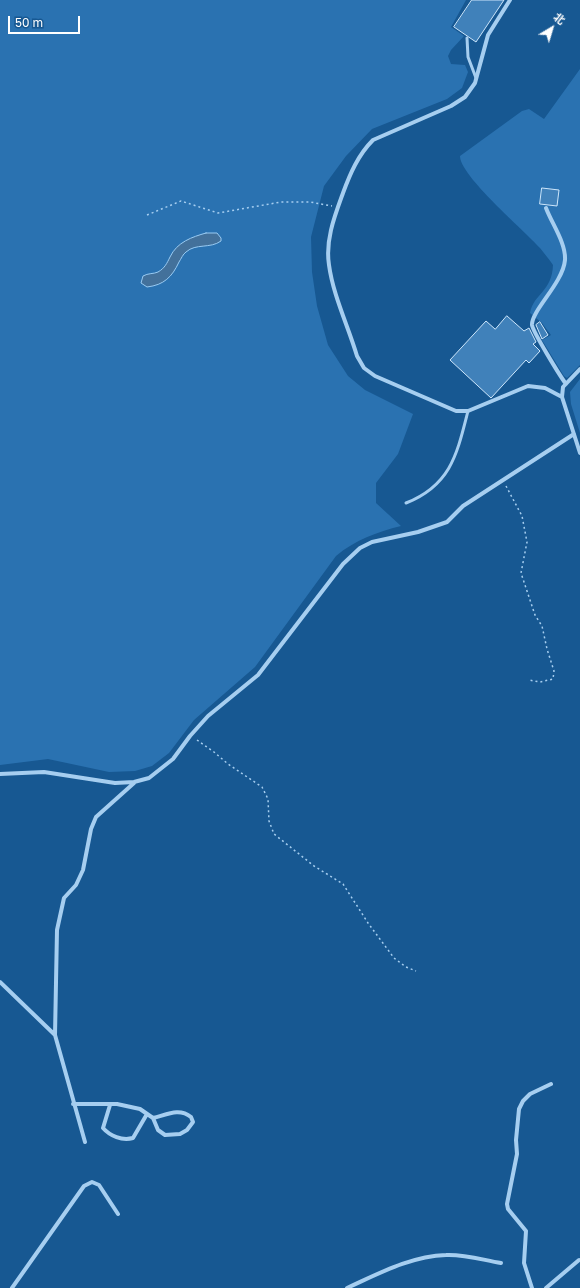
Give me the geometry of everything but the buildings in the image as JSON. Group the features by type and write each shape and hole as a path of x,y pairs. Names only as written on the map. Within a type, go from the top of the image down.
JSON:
{"street":[{"path":"510,0 488,35 476,78 465,97 451,106 373,140 357,160 333,220 328,264 356,356 364,368 375,376 456,411 468,412 528,386 545,388 562,397"},
{"path":"546,208 561,241 565,259 563,271 552,291 534,316 532,326 556,370 566,384"},
{"path":"580,369 563,387 562,397 580,453"},
{"path":"0,774 44,772 115,783 134,782 149,778 173,759 190,736 208,716 258,675 343,564 360,548 372,542 418,532 447,522 463,506 574,434"},
{"path":"85,1142 55,1035 56,930 60,909 64,898 76,885 83,870 91,829 96,817 134,782"},
{"path":"0,982 55,1035"},
{"path":"532,1288 524,1263 526,1231 508,1209 507,1198 517,1154 516,1140 519,1109 523,1101 530,1094 551,1084"},
{"path":"74,1104 117,1104 140,1109 153,1118 158,1130 172,1136 187,1130 193,1122 191,1117 182,1112 172,1112 153,1118"},
{"path":"110,1105 103,1128 107,1133 121,1139 133,1138 147,1114"},
{"path":"12,1288 84,1186 92,1182 99,1185 118,1214"},
{"path":"347,1288 380,1272 428,1256 447,1255 501,1263"},
{"path":"546,1288 579,1260"}],"lane":[{"path":"467,38 468,58 476,78"},
{"path":"406,503 420,497 439,483 450,468 468,412"}],"path":[{"path":"146,215 181,201 218,213 281,202 310,202 338,207"},
{"path":"503,479 522,516 527,542 521,573 535,615 542,626 554,671 553,679 540,682 529,680"},
{"path":"190,736 214,752 228,764 262,786 268,799 270,821 274,834 314,866 343,884 368,923 394,958 406,967 416,971"}],"shaded area":[{"path":"0,0 466,0 451,27 464,36 451,50 448,56 451,64 465,65 468,72 462,88 447,99 372,129 346,156 324,186 311,237 312,272 317,306 328,345 348,376 365,390 413,414 398,454 376,483 376,503 401,526 367,537 351,545 336,556 255,667 194,720 169,753 152,766 135,771 109,772 48,759 0,765"},
{"path":"580,69 580,365 567,378 564,376 542,340 551,335 542,323 530,313 535,301 550,281 553,265 540,248 481,189 463,165 460,156 522,111 529,109 544,119"},
{"path":"206,233 217,233 221,238 221,241 212,245 190,249 184,254 170,276 163,282 147,287 141,283 143,276 156,273 162,269 177,247 190,238"},
{"path":"580,379 580,433 571,404 570,392"}]}
